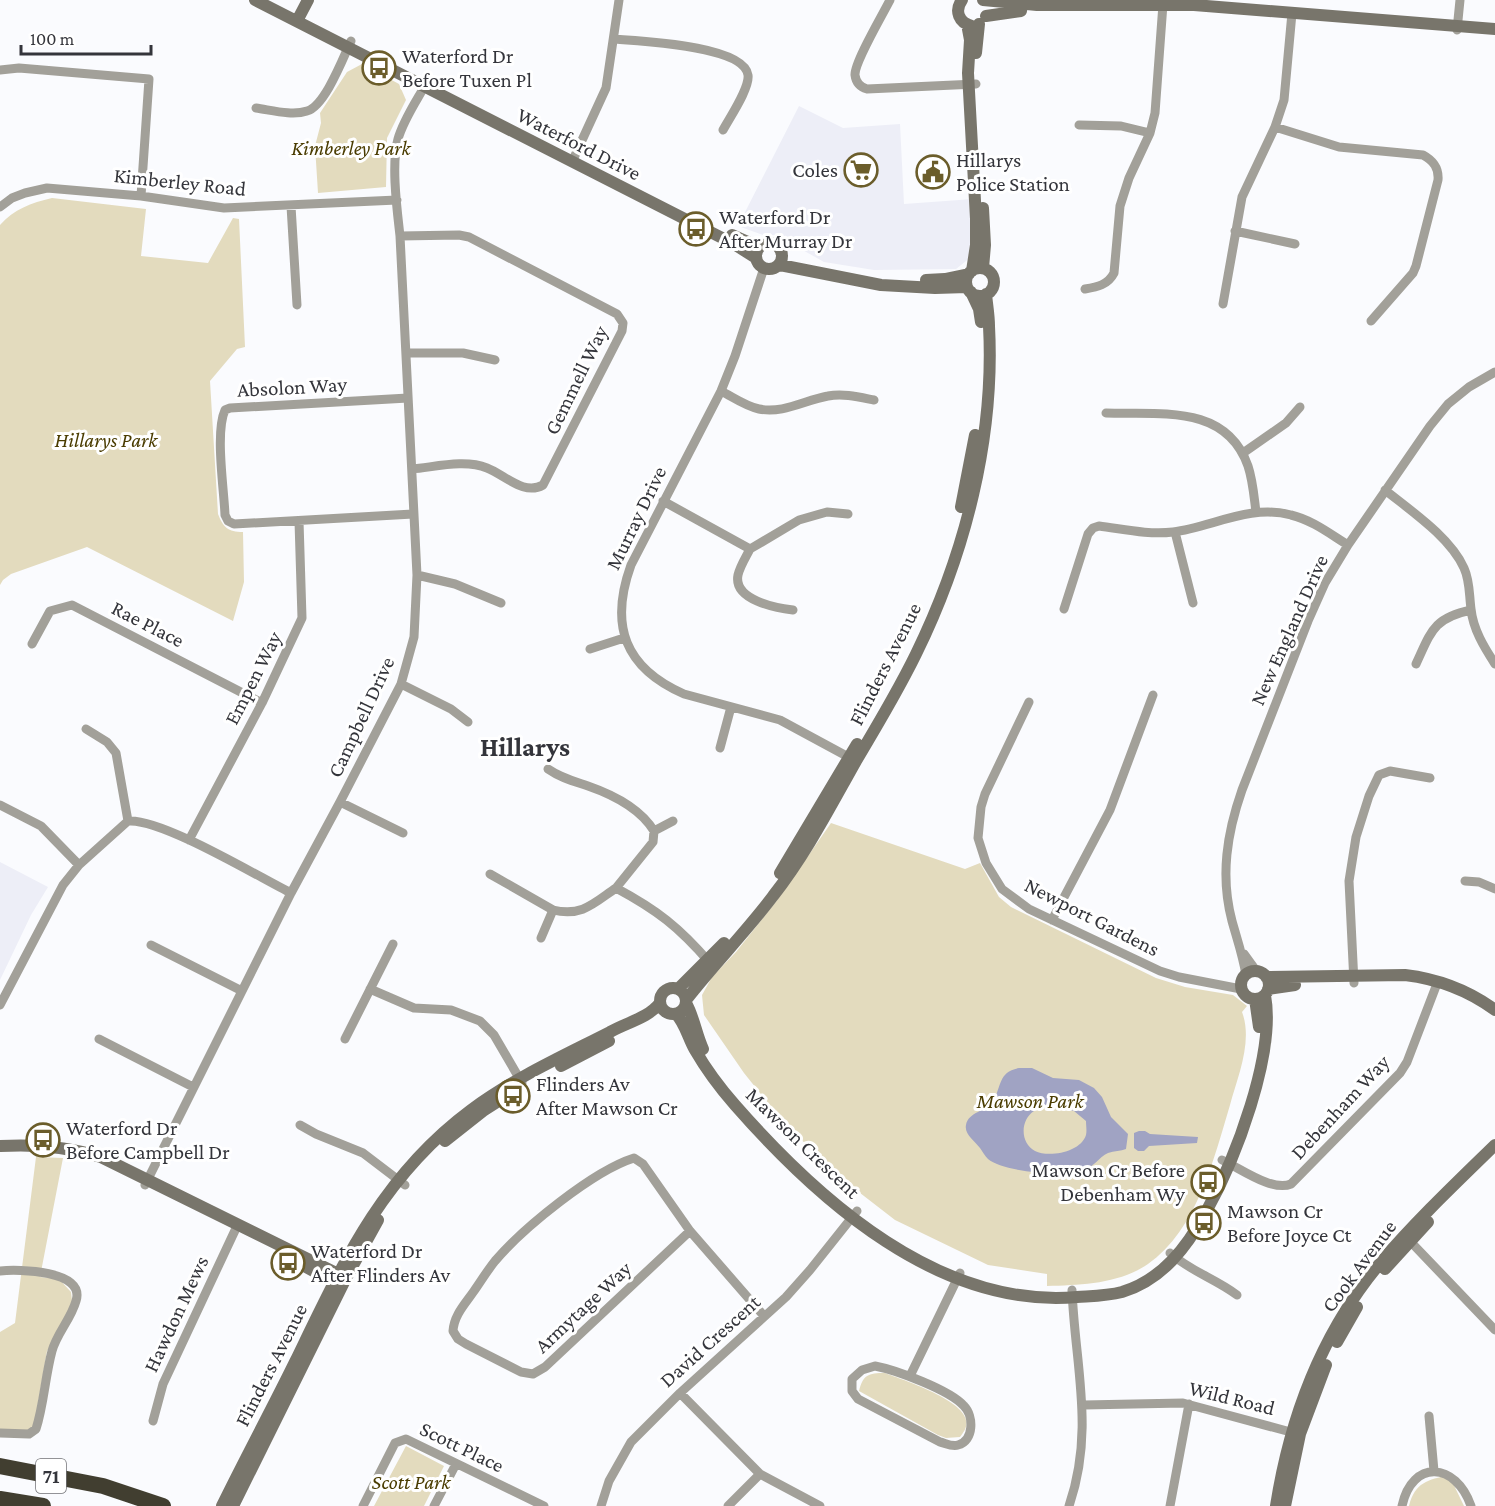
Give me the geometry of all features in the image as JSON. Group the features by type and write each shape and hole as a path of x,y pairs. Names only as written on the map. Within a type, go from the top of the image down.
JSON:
{"highway":[{"name":"71","path":"0,1466 103,1486 159,1504"},
{"name":"71","path":"0,1499 43,1506"},
{"path":"159,1504 175,1506"}],"street":[{"name":"Waterford Drive","path":"255,0 296,13"},
{"name":"Waterford Drive","path":"271,0 349,44 573,159 715,227 758,253"},
{"path":"296,13 308,0"},
{"path":"573,159 603,96 619,0"},
{"path":"890,0 858,64 855,77 858,84 867,89 973,84"},
{"path":"963,0 958,13 961,20 977,22 1011,11 1163,7"},
{"path":"977,22 987,8 983,0"},
{"path":"983,0 1037,5 1163,7 1292,15 1457,29 1495,35"},
{"path":"1457,29 1460,0"},
{"path":"1085,289 1099,287 1109,281 1113,273 1120,206 1129,178 1150,133 1155,113 1163,7"},
{"path":"1223,304 1242,197 1275,127 1284,100 1292,15"},
{"name":"Flinders Avenue","path":"678,989 710,963 774,896 796,864 853,759 922,623 948,553 962,503 975,434 981,376 981,316 972,278 985,229 973,84 977,22"},
{"path":"1457,29 1495,29"},
{"path":"614,39 711,50 742,65 748,71 748,82 723,129"},
{"path":"256,108 296,113 312,109 322,98 349,44"},
{"path":"0,70 19,68 150,79 141,196"},
{"name":"Campbell Drive","path":"146,1182 291,893 401,684 414,637 417,575 396,155 398,139 426,83"},
{"path":"1079,125 1121,126 1150,133"},
{"path":"1275,127 1338,147 1423,155 1432,160 1438,169 1438,180 1416,266 1371,321"},
{"name":"Kimberley Road","path":"0,207 12,198 47,188 141,196 224,208 397,200"},
{"path":"291,206 297,305"},
{"path":"1235,231 1295,244"},
{"name":"Gemmell Way","path":"400,236 459,235 469,237 617,314 623,323 622,331 543,485 528,489 493,470 475,465 412,469"},
{"path":"766,243 774,243 779,247 781,261 772,269 764,268 760,266 758,253 766,243"},
{"path":"781,261 880,277 927,280 972,278 976,295 986,294"},
{"name":"Murray Drive","path":"764,268 721,391 631,565 621,596 624,638 648,674 659,682 684,694 780,720 853,759"},
{"name":"Flinders Avenue","path":"853,759 916,655 946,583 975,485 986,416 989,326 986,294 992,289 994,282 990,272 972,278"},
{"path":"406,353 463,353 495,360"},
{"name":"New England Drive","path":"1255,985 1242,952 1227,900 1225,869 1227,844 1232,818 1308,621 1325,583 1348,545 1448,404 1469,387 1495,372"},
{"path":"721,391 757,409 768,410 787,408 828,396 839,395 874,400"},
{"name":"Absolon Way","path":"408,398 230,408 225,410 221,418 221,437 225,515 228,521 234,524 413,514"},
{"path":"1243,453 1286,423 1300,407"},
{"path":"1106,413 1172,413 1200,419 1229,437 1243,453 1251,475 1256,512"},
{"path":"1385,490 1440,536 1461,561 1469,584 1471,610 1480,638 1495,664"},
{"path":"663,501 750,549"},
{"path":"793,610 765,605 744,593 739,586 738,574 750,549 799,520 827,512 848,514"},
{"path":"1064,609 1088,534 1093,528 1099,526 1146,532 1175,532 1256,512 1277,513 1300,518 1348,545"},
{"name":"Empen Way","path":"189,840 262,703 302,618 298,520"},
{"path":"1175,532 1193,603"},
{"path":"417,575 455,584 501,603"},
{"name":"Rae Place","path":"32,644 50,610 72,605 262,703"},
{"path":"1416,664 1431,634 1441,621 1452,615 1471,610"},
{"path":"590,649 624,638"},
{"path":"401,684 451,709 468,722"},
{"path":"1052,920 1110,810 1153,695"},
{"name":"Newport Gardens","path":"1029,702 985,794 978,822 978,838 986,863 1002,889 1029,909 1160,971 1179,977 1227,985 1255,985"},
{"path":"720,748 731,707"},
{"path":"86,729 107,742 116,753 128,821"},
{"path":"490,874 553,910 564,912 582,910 616,888 653,842 654,831 641,816 612,796 559,777 548,770"},
{"path":"1354,979 1349,881 1356,837 1369,796 1379,775 1390,771 1430,778"},
{"path":"340,802 403,833"},
{"path":"0,805 40,826 79,865"},
{"path":"0,1005 56,896 79,865 128,821 145,822 189,840 291,893"},
{"path":"654,831 673,821"},
{"path":"1465,881 1479,882 1495,889"},
{"path":"616,888 646,904 674,925 710,963"},
{"path":"541,938 553,910"},
{"path":"345,1039 393,944"},
{"path":"151,945 242,991"},
{"name":"Flinders Avenue","path":"686,1001 710,963"},
{"path":"1255,985 1405,975 1436,985 1458,988 1493,1011"},
{"name":"Mawson Crescent","path":"668,1010 680,1018 702,1062 734,1104 806,1178 854,1215 958,1276 1015,1288 1072,1294 1124,1283 1173,1255 1225,1161 1255,1062 1259,1027 1255,985"},
{"name":"Debenham Way","path":"1225,1161 1271,1184 1285,1186 1291,1184 1400,1072 1407,1062 1436,985"},
{"path":"671,988 678,989 683,993 686,1001 682,1010 668,1010 660,998 664,991 671,988"},
{"path":"370,989 414,1008 451,1010 480,1021 494,1035 521,1082"},
{"name":"Mawson Crescent","path":"686,1001 692,1012 696,1035 706,1053 741,1101 854,1215"},
{"name":"Flinders Avenue","path":"222,1506 340,1280 401,1182 447,1139 521,1082 668,1010"},
{"path":"99,1039 193,1086"},
{"path":"300,1125 363,1153 401,1182"},
{"path":"0,1146 36,1145 74,1149 101,1157 340,1280"},
{"name":"Cook Avenue","path":"1408,1239 1495,1145"},
{"path":"0,1153 30,1151 69,1155 112,1168 146,1182"},
{"name":"Cook Avenue","path":"1276,1506 1312,1376 1341,1318 1380,1263 1495,1156"},
{"name":"Armytage Way","path":"690,1231 545,1367 533,1374 521,1372 466,1344 458,1339 453,1331 453,1323 459,1312 495,1262 519,1235 569,1196 634,1158 643,1164 690,1231 764,1316"},
{"name":"David Crescent","path":"601,1506 609,1481 631,1442 786,1297 854,1215"},
{"name":"Hawdon Mews","path":"153,1421 163,1384 237,1227"},
{"path":"1408,1239 1495,1329"},
{"path":"1173,1255 1226,1286 1237,1295"},
{"path":"0,1271 27,1271 56,1276 72,1284 76,1288 77,1296 52,1351 36,1429 29,1434 0,1433"},
{"path":"910,1376 958,1276"},
{"name":"Flinders Avenue","path":"233,1506 340,1280"},
{"path":"1069,1506 1078,1473 1083,1440 1084,1405 1072,1294"},
{"path":"868,1367 884,1368 910,1376 957,1400 969,1413 972,1420 969,1434 960,1445 952,1446 933,1438 858,1399 852,1391 852,1379 868,1367"},
{"path":"680,1394 760,1474 820,1506"},
{"name":"Wild Road","path":"1084,1405 1183,1403 1296,1433"},
{"path":"1170,1506 1189,1404"},
{"path":"1429,1416 1434,1471"},
{"path":"241,1506 270,1431"},
{"name":"Cook Avenue","path":"1285,1506 1296,1433"},
{"name":"Scott Place","path":"363,1506 399,1441 412,1441 544,1506"},
{"path":"434,1506 456,1464"},
{"path":"1402,1506 1408,1489 1422,1476 1434,1471 1445,1473 1456,1480 1465,1490 1471,1506"},
{"path":"728,1506 760,1474"}],"shaded area":[{"path":"799,106 843,128 900,124 904,204 973,199 971,257 956,269 874,270 824,262 776,235 763,235 738,226"},
{"path":"0,862 48,887 31,915 0,980"}],"green space":[{"name":"Kimberley Park","path":"362,64 399,84 406,100 387,138 386,187 318,193 315,146 321,123 320,113 347,72"},
{"name":"Hillarys Park","path":"52,198 146,209 141,256 208,263 233,218 239,219 245,347 237,349 210,381 218,514 227,528 243,532 244,582 233,621 87,547 11,574 0,585 0,225 23,207"},
{"name":"Mawson Park","path":"831,823 965,869 980,863 999,897 1011,907 1156,978 1185,987 1233,995 1247,1006 1242,1012 1246,1035 1243,1058 1210,1170 1191,1213 1179,1232 1165,1250 1148,1264 1125,1276 1099,1282 1047,1286 1047,1274 988,1265 895,1220 842,1179 785,1124 744,1073 704,1015 702,995 712,977 736,952 778,899"},
{"path":"36,1157 63,1158 40,1277 59,1279 71,1292 73,1309 47,1351 33,1432 0,1432 0,1332 15,1323"},
{"path":"885,1373 931,1391 954,1405 962,1412 966,1420 965,1429 960,1437 946,1438 938,1435 859,1391 862,1381 867,1376"},
{"name":"Scott Park","path":"406,1446 444,1466 424,1506 374,1506"},
{"path":"1449,1475 1464,1506 1409,1506 1415,1492 1423,1483"}],"water":[{"path":"1032,1068 1053,1078 1079,1080 1094,1088 1102,1097 1111,1117 1128,1134 1126,1149 1108,1153 1086,1170 1073,1173 1019,1170 988,1159 968,1134 967,1121 993,1101 1004,1076 1012,1070","holes":["1053,1106 1074,1111 1086,1121 1086,1135 1078,1146 1064,1152 1048,1154 1035,1151 1027,1143 1024,1137 1024,1126 1029,1115 1034,1111"]},
{"path":"1139,1131 1150,1134 1198,1137 1197,1143 1149,1146 1144,1151 1138,1151 1134,1148 1134,1133"}],"place":[{"name":"Waterford Dr Before Tuxen Pl","path":"379,68"},
{"name":"Coles","path":"861,170"},
{"name":"Hillarys Police Station","path":"933,172"},
{"name":"Waterford Dr After Murray Dr","path":"696,229"},
{"name":"Flinders Av After Mawson Cr","path":"513,1096"},
{"name":"Waterford Dr Before Campbell Dr","path":"43,1140"},
{"name":"Mawson Cr Before Debenham Wy","path":"1208,1182"},
{"name":"Mawson Cr Before Joyce Ct","path":"1204,1223"},
{"name":"Waterford Dr After Flinders Av","path":"288,1263"}],"district":[{"name":"Hillarys","path":"525,747"}]}
